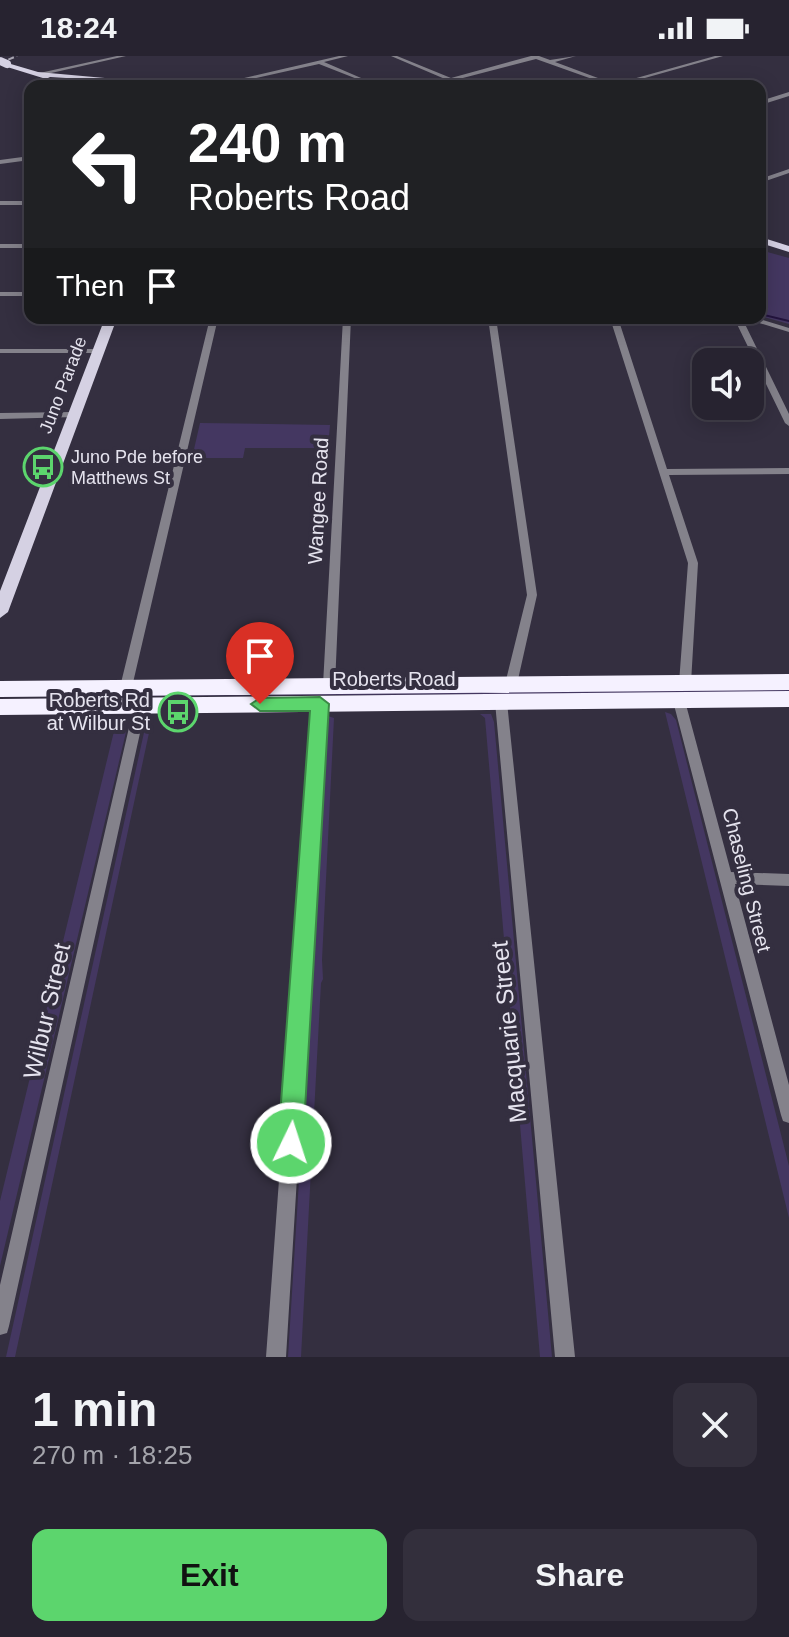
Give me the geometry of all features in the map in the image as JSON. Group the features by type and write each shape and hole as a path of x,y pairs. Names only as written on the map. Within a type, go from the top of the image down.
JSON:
{"highway":[{"name":"Roberts Road","path":"682,692 789,682"},
{"name":"Roberts Road","path":"2,703 126,687 324,694 682,692 789,699"},
{"name":"Roberts Road","path":"2,703 140,706 324,694"}],"main road":[{"path":"4,62 61,80"},
{"path":"38,74 60,72 134,80"},
{"path":"766,243 787,247"},
{"name":"Juno Parade","path":"0,612 109,324"},
{"name":"Juno Parade","path":"0,577 15,544 36,511"}],"street":[{"path":"60,72 124,56"},
{"path":"240,80 346,56"},
{"path":"393,56 450,79"},
{"path":"550,62 574,56"},
{"path":"632,80 721,56"},
{"path":"446,80 535,57 600,80"},
{"path":"319,62 361,80"},
{"path":"766,101 789,94"},
{"path":"0,162 24,159"},
{"path":"766,179 789,171"},
{"path":"0,203 24,203"},
{"path":"0,246 24,246"},
{"path":"0,294 24,294"},
{"path":"766,323 789,330"},
{"path":"126,687 213,324"},
{"name":"Wangee Road","path":"276,1357 324,694 347,324"},
{"name":"Macquarie Street","path":"493,324 532,595 506,693 565,1357"},
{"name":"Chaseling Street","path":"616,324 693,563 682,692 789,1115"},
{"path":"741,324 789,423"},
{"path":"0,351 98,351"},
{"path":"0,416 72,415"},
{"path":"665,472 789,471"},
{"name":"Wilbur Street","path":"0,1326 140,706"},
{"path":"727,878 789,880"}],"shaded area":[{"path":"766,252 789,258 789,324 766,318"},
{"path":"200,423 330,425 328,448 245,448 243,458 192,458"},
{"path":"789,688 789,693 88,696 88,694"},
{"path":"665,712 676,720 789,1166 789,1218"},
{"path":"480,714 491,714 494,722 552,1357 540,1357 485,718"},
{"path":"328,716 334,718 323,979 301,1357 288,1357"},
{"path":"147,719 152,719 15,1357 6,1357"},
{"path":"116,723 126,725 126,732 0,1266 0,1201"}],"waterway":[{"path":"766,315 789,321"}],"railway":[{"path":"0,63 17,56"}],"place":[{"name":"Juno Pde before Matthews St","path":"43,467"},
{"name":"Roberts Rd at Wilbur St","path":"178,712"}],"route":[{"path":"260,704 320,704 291,1143"}]}
